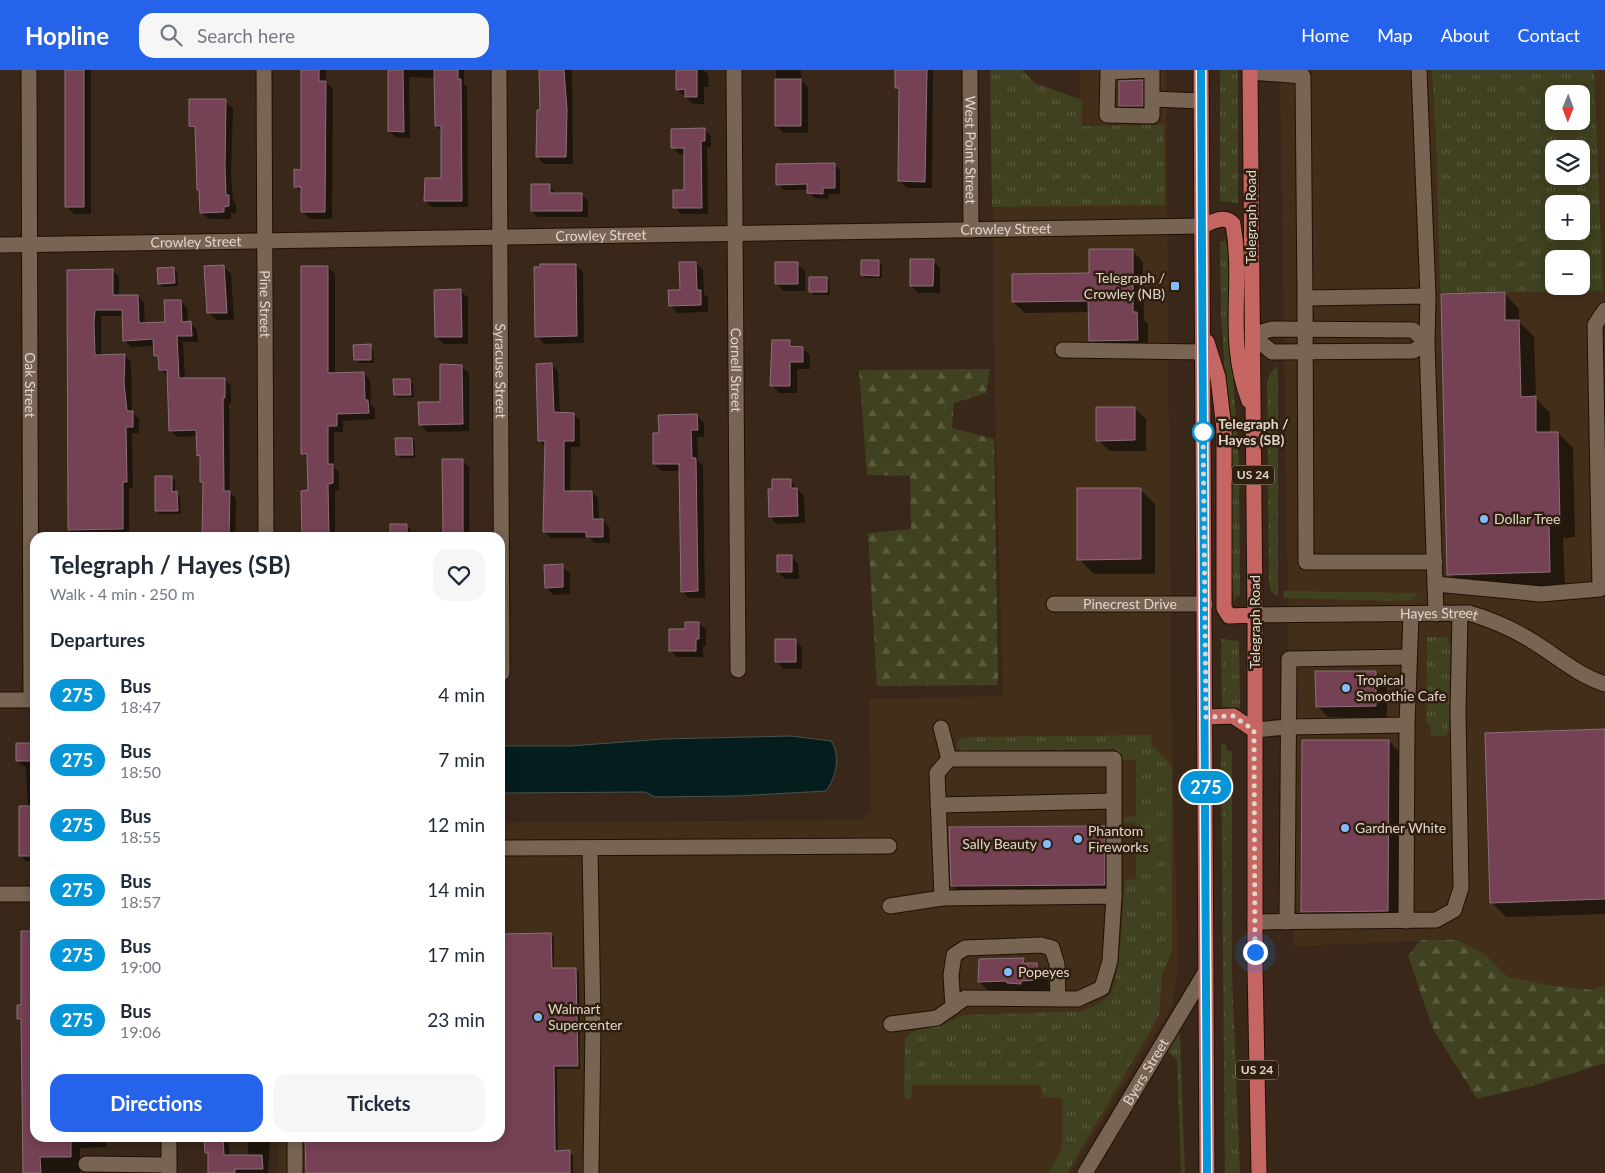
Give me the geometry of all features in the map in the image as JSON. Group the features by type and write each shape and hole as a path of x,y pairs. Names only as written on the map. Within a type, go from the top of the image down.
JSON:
{"main road":[{"path":"1201,70 1207,1173"},
{"name":"Telegraph Road","path":"1250,71 1255,615 1255,922 1259,1173"},
{"path":"1202,226 1214,220 1226,220 1233,224 1235,335 1240,377 1253,412"},
{"path":"1202,328 1218,376 1224,429 1224,608 1230,616 1255,615"},
{"path":"1206,717 1233,716 1254,730"}],"street":[{"name":"Oak Street","path":"29,70 32,532"},
{"name":"Pine Street","path":"264,70 266,532"},
{"name":"Syracuse Street","path":"500,70 501,532"},
{"name":"Cornell Street","path":"734,70 738,670"},
{"name":"West Point Street","path":"970,70 971,230"},
{"path":"1151,70 1152,99 1152,116 1107,115 1108,72 1151,70"},
{"path":"1419,70 1428,296 1427,343 1436,614"},
{"path":"1250,71 1303,73 1305,329 1307,352 1306,562 1435,562"},
{"path":"1152,99 1202,101"},
{"name":"Crowley Street","path":"0,246 500,236 1202,226"},
{"path":"1305,298 1428,296"},
{"path":"1436,584 1541,594 1600,589 1595,325 1605,310"},
{"path":"1252,335 1272,329 1413,330 1427,343"},
{"path":"1252,335 1272,352 1413,351 1427,343"},
{"path":"1063,350 1203,352"},
{"name":"Pinecrest Drive","path":"1054,604 1205,604"},
{"name":"Hayes Street","path":"1255,615 1469,613 1515,630 1576,672 1605,684"},
{"path":"1255,922 1436,920 1454,910 1460,894 1458,712 1460,614"},
{"path":"1406,920 1407,725 1411,615"},
{"path":"1287,922 1289,659 1409,657"},
{"path":"0,700 30,700"},
{"path":"1254,730 1288,727 1407,725"},
{"path":"941,728 949,759"},
{"path":"891,1024 937,1018 965,998 1078,999 1102,988 1110,961 1114,896 1114,758 949,759 937,773 942,898"},
{"path":"938,805 1114,801"},
{"path":"505,848 889,846"},
{"path":"590,848 593,1024 590,1173"},
{"path":"0,894 30,894"},
{"path":"890,906 942,898 1114,896"},
{"path":"953,1007 951,975 954,955 965,948 1041,945 1052,948 1058,964 1058,999"},
{"name":"Byers Street","path":"1085,1173 1206,971"},
{"path":"86,1164 169,1169 169,1142"},
{"path":"295,1142 295,1173"}],"shaded area":[{"path":"1080,70 1166,70 1171,693 1178,966 1173,1004 1070,1173 279,1173 278,1142 505,1142 505,823 860,820 871,812 869,699 1003,696 994,366 993,201 1080,200"},
{"path":"1280,70 1605,70 1605,985 1593,991 1508,977 1485,954 1458,940 1293,946"}],"green space":[{"path":"990,70 1022,70 1035,83 1082,100 1082,126 1164,125 1165,205 992,207"},
{"path":"1220,70 1238,70 1238,203 1220,201"},
{"path":"1432,70 1594,70 1603,291 1590,291 1590,250 1545,250 1545,292 1443,293 1440,290 1436,136"},
{"path":"1224,239 1227,246 1230,247 1230,334 1239,464 1240,596 1236,597 1234,603 1233,592 1229,592 1229,432 1221,314 1220,242 1224,241"},
{"path":"1277,366 1278,597 1271,591 1269,584 1267,382 1272,371"},
{"path":"990,369 986,393 954,403 952,428 994,439 998,685 877,686 868,533 911,529 910,476 867,475 859,370"},
{"path":"1283,591 1419,593 1411,600 1402,601 1284,598"},
{"path":"1427,637 1447,637 1450,647 1449,729 1446,736 1431,736 1430,724 1426,722"},
{"path":"1221,639 1239,641 1240,708 1222,707"},
{"path":"1151,735 1152,746 1172,765 1172,951 1162,975 1159,1016 1067,1173 1049,1173 1062,1149 1062,1098 1043,1097 1041,1085 912,1085 911,1098 907,1099 904,1095 905,1040 910,1033 917,1030 939,1026 964,1015 1081,1011 1098,1004 1111,993 1119,956 1125,880 1136,879 1136,823 1124,822 1123,819 1136,816 1136,760 1124,760 1115,749 961,751 957,748 957,742 968,737"},
{"path":"1225,743 1228,751 1232,751 1232,974 1240,1173 1225,1173 1221,744"},
{"path":"1421,940 1458,940 1485,954 1508,977 1554,986 1593,990 1605,985 1605,1063 1535,1085 1477,1099 1433,1029 1408,956"},
{"path":"1177,1032 1180,1035 1185,1173 1181,1173 1177,1059 1166,1051"}],"water":[{"path":"791,736 831,741 836,753 835,773 826,791 737,796 655,797 645,792 505,793 505,746 570,746 663,739"}],"building":[{"path":"65,70 84,70 84,207 65,207"},
{"path":"301,70 319,70 319,81 326,81 325,212 301,212 301,187 294,187 294,169 301,170"},
{"path":"388,70 403,70 404,132 388,131"},
{"path":"434,70 458,70 458,79 461,79 462,201 424,201 425,178 441,178 441,126 435,126"},
{"path":"539,70 564,70 567,110 566,157 536,157 537,110 540,110"},
{"path":"676,70 697,70 697,97 685,97 685,89 676,90"},
{"path":"895,70 927,70 925,182 898,181 899,88 895,88"},
{"path":"775,79 801,79 801,126 775,126"},
{"path":"1143,80 1143,106 1119,106 1119,81"},
{"path":"189,99 226,99 225,167 226,195 229,195 229,206 224,207 224,212 200,213 199,190 197,190 195,127 189,126"},
{"path":"705,128 705,141 701,141 702,208 673,208 673,190 684,190 684,148 671,148 671,129"},
{"path":"835,163 835,188 823,188 823,194 807,193 807,184 776,185 776,164"},
{"path":"531,184 550,184 550,193 582,193 582,211 531,211"},
{"path":"1089,249 1133,249 1133,312 1137,312 1138,340 1089,341 1088,301 1012,302 1012,274 1089,273"},
{"path":"910,259 934,259 933,286 910,286"},
{"path":"861,260 879,260 879,276 861,275"},
{"path":"679,262 696,262 697,290 701,290 701,305 669,306 668,290 680,290"},
{"path":"775,262 798,262 798,284 775,284"},
{"path":"540,264 576,264 577,336 535,337 534,267 540,267"},
{"path":"224,265 227,313 207,313 204,266"},
{"path":"301,266 328,266 328,373 364,372 365,400 368,400 369,413 337,414 337,426 328,426 328,464 333,464 333,483 328,484 329,532 302,532 301,491 308,490 307,454 301,454"},
{"path":"174,267 175,283 158,284 157,268"},
{"path":"113,269 113,295 138,295 139,323 165,322 164,300 181,300 182,322 191,321 192,336 177,336 179,378 225,378 225,398 223,398 224,491 230,491 229,532 202,532 203,482 200,482 200,455 197,456 196,430 169,431 167,370 159,370 158,356 154,356 153,339 123,341 122,310 95,310 94,322 95,355 125,354 124,383 127,411 133,411 133,427 126,427 127,482 123,482 123,529 68,530 67,270"},
{"path":"809,277 827,277 827,292 809,292"},
{"path":"461,289 462,337 435,337 434,290"},
{"path":"1505,292 1505,320 1519,320 1521,397 1536,396 1536,432 1558,432 1560,523 1549,523 1550,572 1447,575 1441,294"},
{"path":"772,340 790,340 790,346 803,347 803,362 790,362 790,386 770,386"},
{"path":"371,344 371,360 354,360 353,345"},
{"path":"552,363 554,412 574,413 574,441 564,441 564,491 592,491 593,519 603,519 603,537 586,537 586,532 543,532 545,441 538,441 536,364"},
{"path":"440,364 462,365 463,424 419,425 418,402 440,402"},
{"path":"393,379 410,379 411,395 394,395"},
{"path":"1096,407 1135,407 1135,440 1096,441"},
{"path":"697,414 698,430 691,430 692,458 696,458 698,591 681,592 679,464 653,464 653,433 659,433 658,415"},
{"path":"395,438 412,438 413,455 396,455"},
{"path":"442,459 463,459 463,532 443,532"},
{"path":"155,476 172,476 172,492 177,491 178,511 155,511"},
{"path":"772,479 791,479 791,488 797,488 798,516 769,517 768,489 772,489"},
{"path":"1077,488 1141,488 1141,559 1077,560"},
{"path":"390,524 407,524 407,532 390,532"},
{"path":"777,555 792,555 792,572 777,572"},
{"path":"563,564 563,587 545,588 544,565"},
{"path":"685,622 699,622 699,639 696,639 696,651 669,651 669,629 685,629"},
{"path":"775,639 796,639 796,662 775,662"},
{"name":"Tropical Smoothie Cafe","path":"1315,671 1376,671 1376,706 1316,707"},
{"path":"1605,729 1605,899 1490,903 1485,733"},
{"name":"Gardner White","path":"1302,740 1389,740 1388,911 1301,912"},
{"path":"16,743 30,743 30,761 16,761"},
{"path":"19,806 30,806 30,856 19,856"},
{"path":"1105,826 1105,885 951,886 949,827"},
{"path":"21,931 30,931 30,1142 71,1142 71,1157 40,1157 41,1173 23,1173 21,1019 17,1019 17,1005 21,1005"},
{"name":"Walmart Supercenter","path":"551,933 552,968 576,968 578,1066 554,1066 555,1151 570,1150 570,1173 306,1173 305,1142 505,1142 505,934"},
{"name":"Popeyes","path":"1024,958 1023,963 1037,963 1038,980 1021,981 1021,984 1007,983 1006,981 978,982 979,959"},
{"path":"204,1142 223,1142 224,1155 262,1155 263,1169 235,1169 235,1173 208,1173 208,1153 205,1153"}],"bus line":[{"name":"275","path":"1201,70 1207,1173"}],"place":[{"name":"Telegraph / Crowley (NB)","path":"1175,286"},
{"name":"Telegraph / Hayes (SB)","path":"1203,432"},
{"name":"Dollar Tree","path":"1484,519"},
{"name":"Tropical Smoothie Cafe","path":"1346,688"},
{"name":"Gardner White","path":"1345,828"},
{"name":"Phantom Fireworks","path":"1078,839"},
{"name":"Sally Beauty","path":"1047,844"},
{"name":"Popeyes","path":"1008,972"},
{"name":"Walmart Supercenter","path":"538,1017"}],"route":[{"path":"1203,432 1203,426 1206,717 1233,716 1254,730 1255,952"}]}
